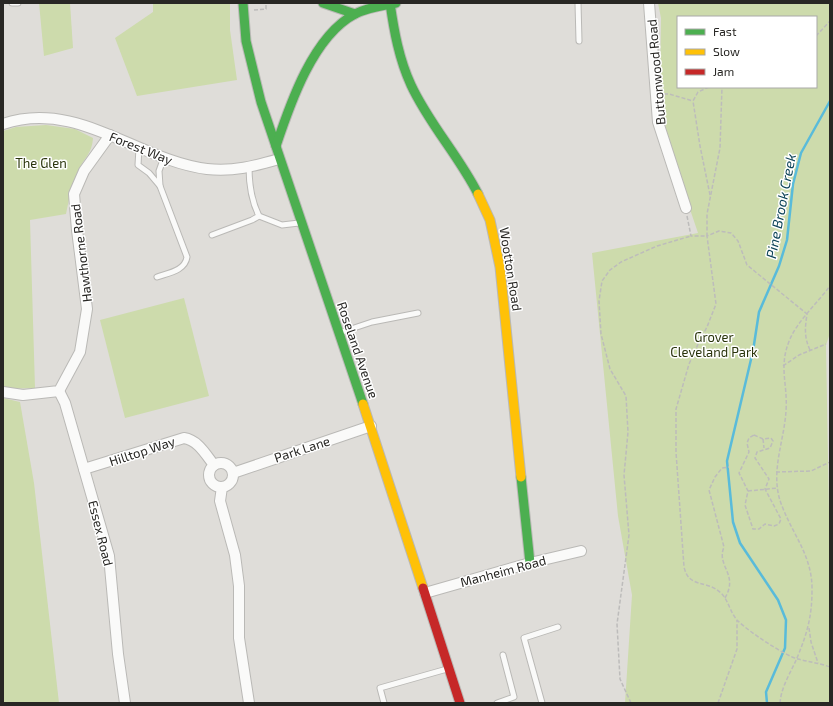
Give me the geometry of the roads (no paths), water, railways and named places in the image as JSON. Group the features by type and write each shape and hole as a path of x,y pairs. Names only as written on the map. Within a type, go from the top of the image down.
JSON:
{"street":[{"path":"323,3 355,14"},
{"path":"276,146 296,89 312,60 334,32 355,14 392,3"},
{"name":"Wootton Road","path":"392,3 404,68 415,95 473,185 490,220 497,253 503,298 530,563"},
{"name":"Buttonwood Road","path":"650,3 655,96 658,122 686,208"},
{"name":"Roseland Avenue","path":"243,7 247,52 260,102 371,426 426,593 460,703"},
{"name":"Forest Way","path":"3,124 32,118 57,119 88,126 139,148 206,169 228,170 249,167 280,159"},
{"name":"Hawthorne Road","path":"59,391 80,352 87,309 74,194 84,171 110,135"},
{"path":"3,392 23,395 59,391"},
{"name":"Essex Road","path":"59,391 65,403 109,556 118,654 125,703"},
{"name":"Park Lane","path":"233,473 371,426"},
{"name":"Hilltop Way","path":"84,469 184,438 189,439 198,445 214,465"},
{"path":"218,463 228,464 233,473 231,482 222,487 213,483 210,479 210,469 218,463"},
{"path":"222,487 220,502 235,555 237,571 239,638 249,703"},
{"name":"Manheim Road","path":"426,593 530,563 581,551"}],"lane":[{"path":"12,3 18,3"},
{"path":"578,3 579,41"},
{"path":"139,148 138,165 150,173 160,186 187,257 186,263 181,268 157,277"},
{"path":"160,186 159,171 164,157"},
{"path":"249,167 249,183 253,205 259,216 282,225 301,222"},
{"path":"212,235 259,216"},
{"path":"339,333 372,322 418,313"},
{"path":"542,703 524,638 558,627"},
{"path":"496,703 514,697 503,655"},
{"path":"384,703 380,688 449,668"}],"waterway":[{"name":"Pine Brook Creek","path":"767,703 766,692 785,648 786,620 778,600 740,543 733,522 727,461 753,351 759,312 779,266 787,240 793,184 801,153 830,101"}],"park label":[{"name":"The Glen","path":"41,163"},
{"name":"Grover Cleveland Park","path":"714,344"}]}
